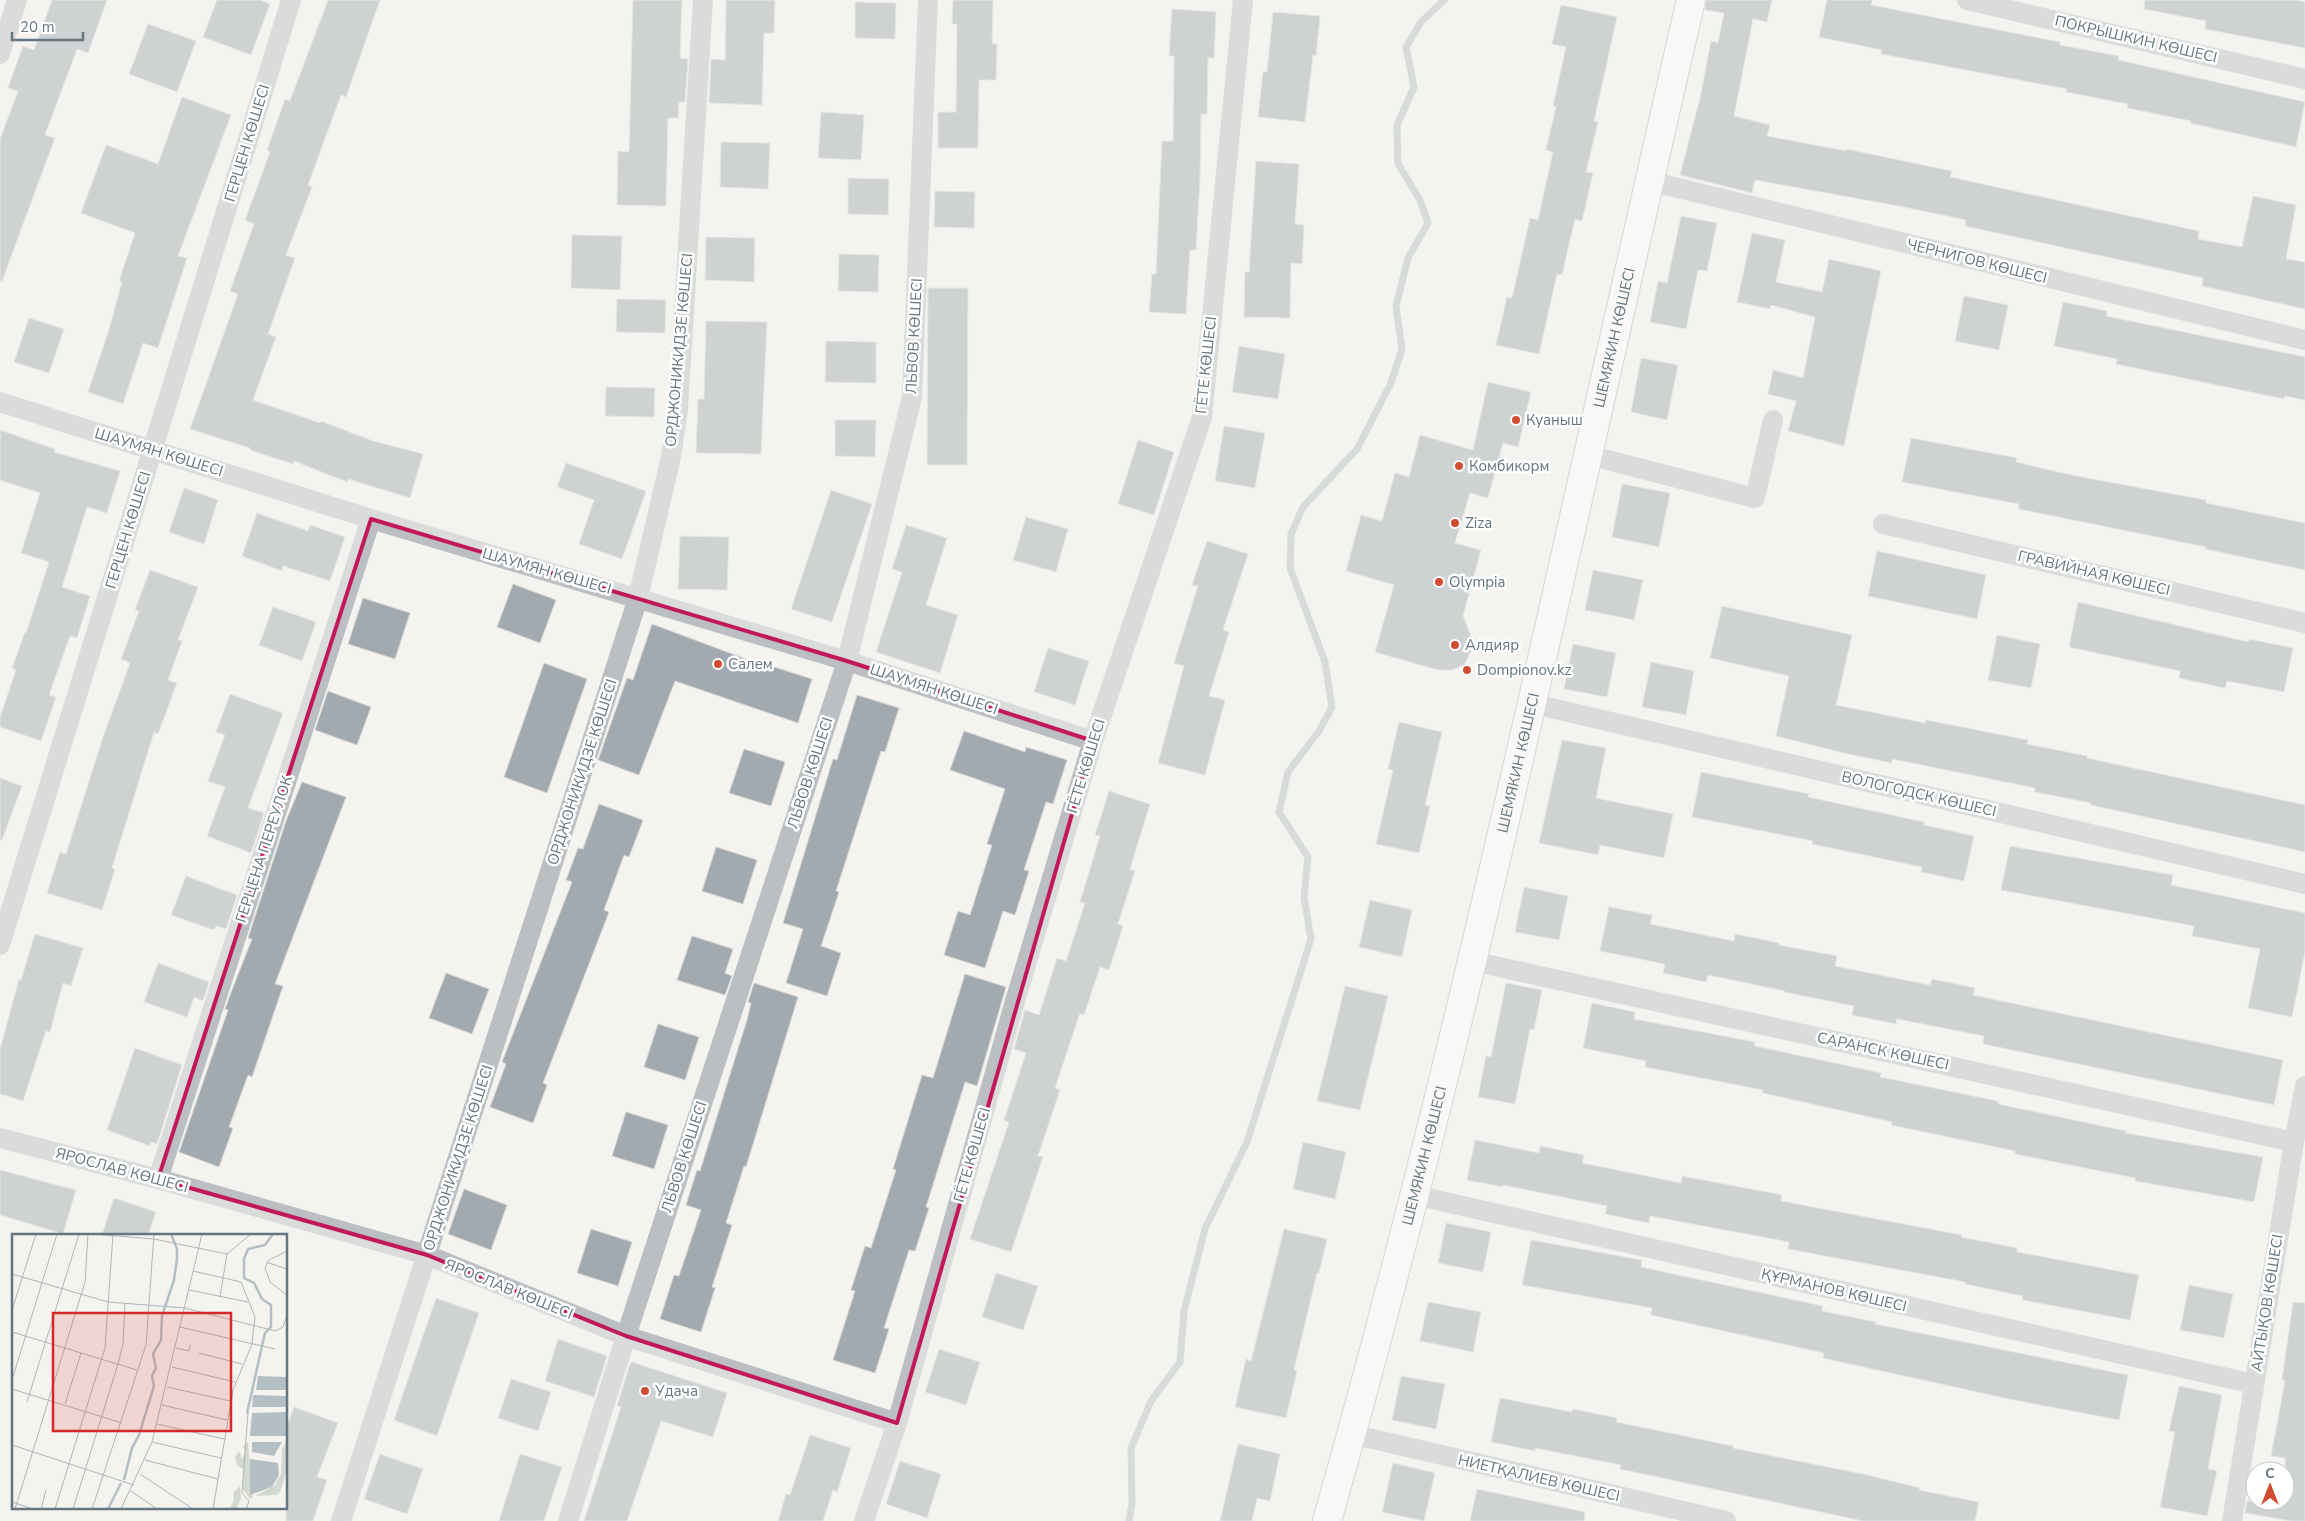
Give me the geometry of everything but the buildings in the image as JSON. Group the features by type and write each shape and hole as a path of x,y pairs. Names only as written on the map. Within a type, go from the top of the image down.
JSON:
{"main road":[{"name":"ШЕМЯКИН КӨШЕСІ","path":"1326,1521 1414,1195 1534,704 1691,0"}],"street":[{"path":"0,54 17,0"},
{"name":"ГЕРЦЕН КӨШЕСІ","path":"0,945 291,0"},
{"name":"ОРДЖОНИКИДЗЕ КӨШЕСІ","path":"341,1521 638,598 671,457 678,409 703,0"},
{"name":"ЛЬВОВ КӨШЕСІ","path":"568,1521 626,1336 847,661 912,397 928,0"},
{"name":"ГЁТЕ КӨШЕСІ","path":"864,1521 897,1423 1013,1008 1093,740 1202,417 1243,0"},
{"name":"ПОКРЫШКИН КӨШЕСІ","path":"1967,0 2305,79"},
{"name":"ЧЕРНИГОВ КӨШЕСІ","path":"1649,182 2305,340"},
{"name":"ШАУМЯН КӨШЕСІ","path":"0,402 371,519 847,661 1093,740"},
{"path":"1588,455 1755,498 1773,420"},
{"name":"ГЕРЦЕНА ПЕРЕУЛОК","path":"158,1179 371,519"},
{"name":"ГРАВИЙНАЯ КӨШЕСІ","path":"1883,524 2305,622"},
{"name":"ВОЛОГОДСК КӨШЕСІ","path":"1534,704 2305,884"},
{"name":"САРАНСК КӨШЕСІ","path":"1472,961 2294,1142"},
{"name":"АЙТЫҚОВ КӨШЕСІ","path":"2232,1521 2294,1142 2305,1086"},
{"name":"ЯРОСЛАВ КӨШЕСІ","path":"0,1138 158,1179 427,1255 626,1336 897,1423"},
{"name":"ҚҰРМАНОВ КӨШЕСІ","path":"1414,1195 2254,1384"},
{"name":"НИЕТҚАЛИЕВ КӨШЕСІ","path":"1351,1434 1726,1521"}],"highlighted area":[{"path":"371,519 847,661 1093,741 897,1423 626,1336 427,1255 158,1179"}],"waterway":[{"path":"1129,1521 1132,1503 1131,1448 1151,1401 1180,1362 1184,1311 1205,1229 1247,1142 1311,939 1304,897 1308,857 1279,812 1288,772 1319,731 1332,707 1325,662 1290,568 1291,534 1303,507 1357,449 1390,385 1402,350 1396,306 1408,258 1428,223 1420,200 1398,164 1397,125 1414,87 1406,47 1421,22 1444,0"}],"place":[{"name":"Куаныш","path":"1516,420"},
{"name":"Комбикорм","path":"1459,466"},
{"name":"Ziza","path":"1455,523"},
{"name":"Olympia","path":"1439,582"},
{"name":"Алдияр","path":"1455,645"},
{"name":"Салем","path":"718,664"},
{"name":"Dompionov.kz","path":"1467,670"},
{"name":"Удача","path":"645,1391"}]}
